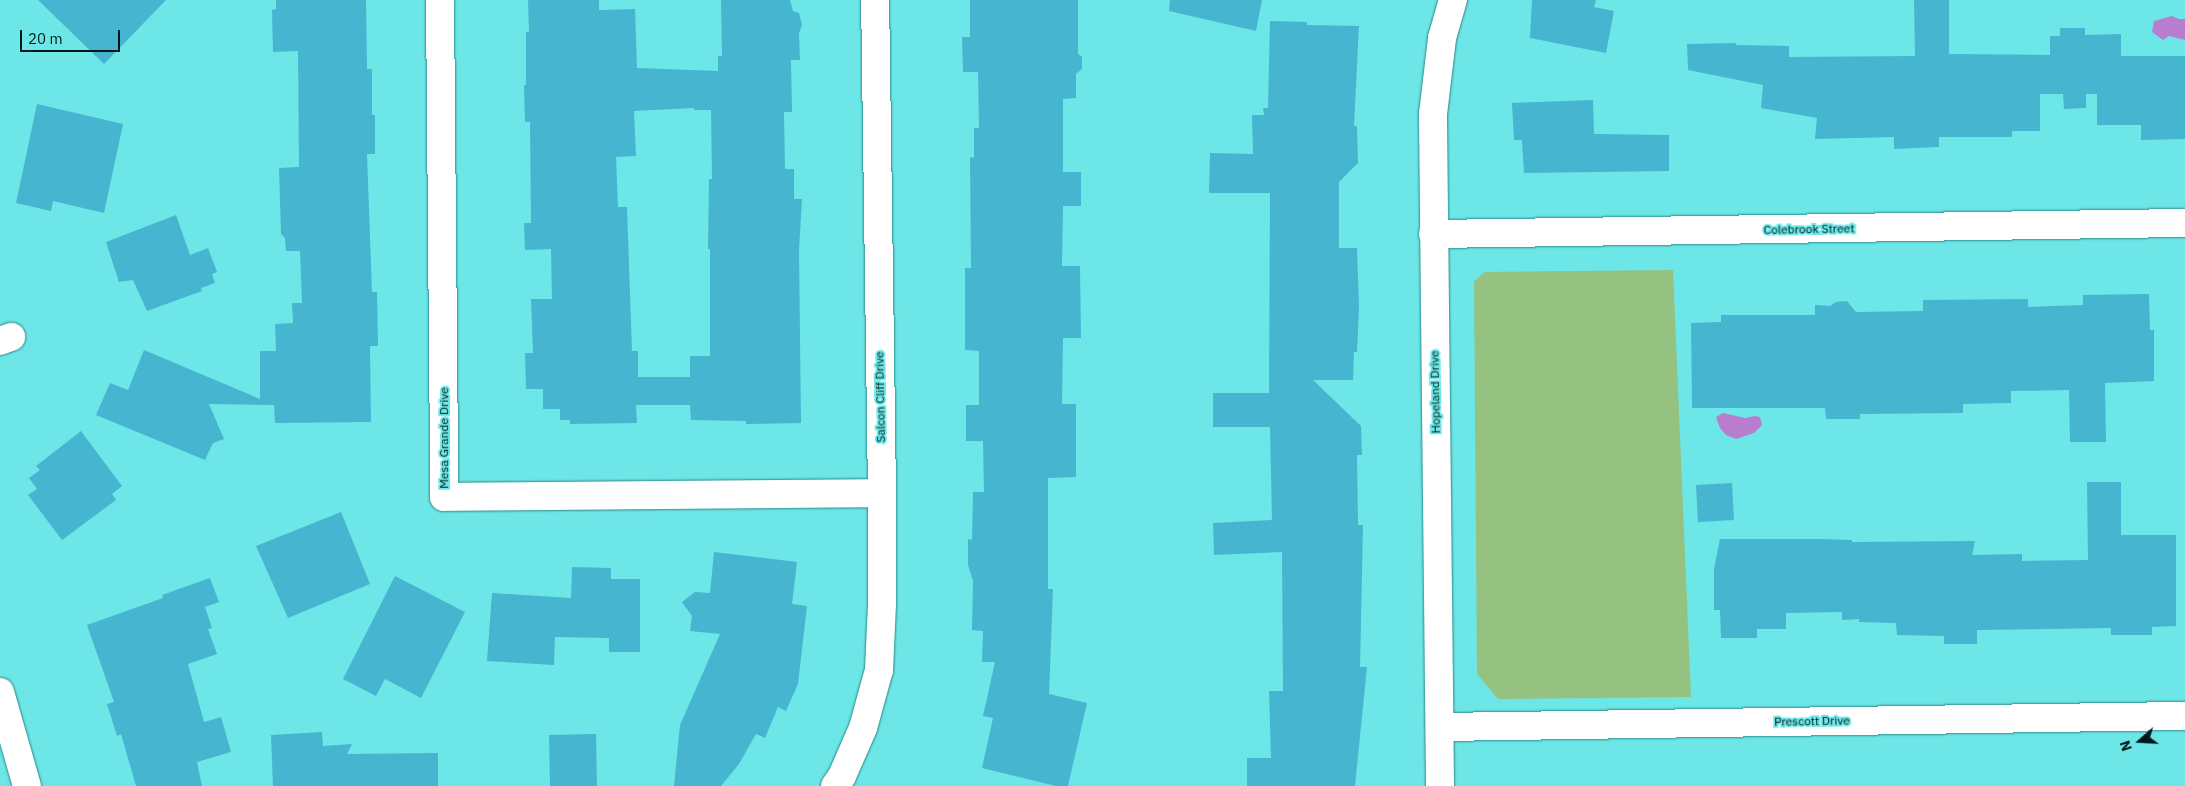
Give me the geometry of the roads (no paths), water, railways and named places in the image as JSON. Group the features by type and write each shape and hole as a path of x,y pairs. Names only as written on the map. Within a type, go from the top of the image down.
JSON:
{"street":[{"name":"Mesa Grande Drive","path":"440,0 444,497 882,493"},
{"name":"Salcon Cliff Drive","path":"835,786 842,776 863,728 879,670 882,604 882,493 875,0"},
{"name":"Hopeland Drive","path":"1440,786 1433,114 1436,74 1442,38 1453,0"},
{"name":"Colebrook Street","path":"1433,234 2185,223"},
{"path":"0,692 27,786"},
{"name":"Prescott Drive","path":"1440,727 2185,716"}]}
